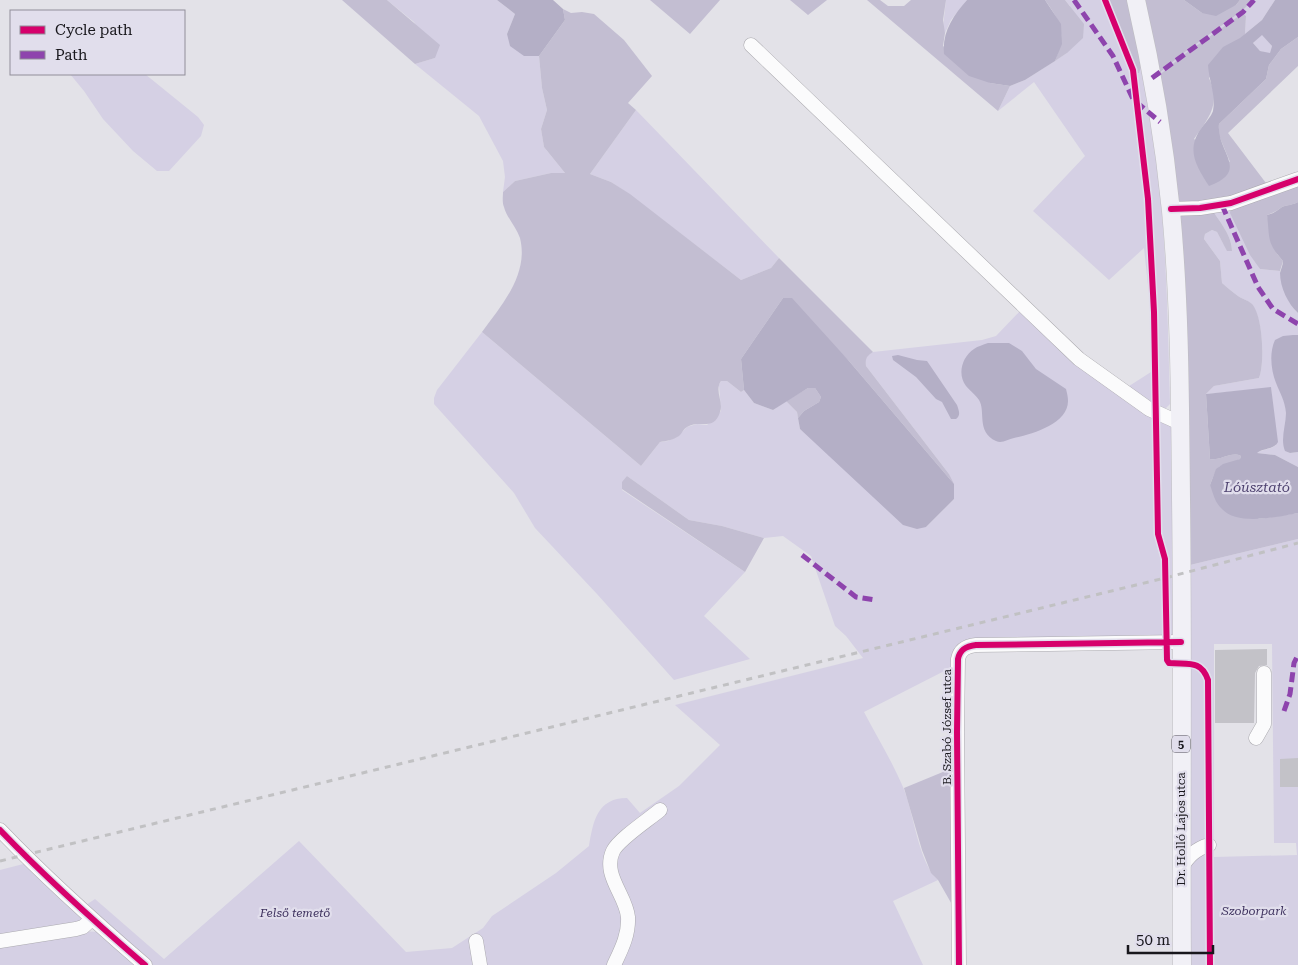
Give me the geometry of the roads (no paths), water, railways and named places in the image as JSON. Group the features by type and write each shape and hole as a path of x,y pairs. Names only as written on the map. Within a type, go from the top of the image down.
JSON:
{"main road":[{"name":"5","path":"1136,0 1160,122 1171,209 1178,322 1180,423"},
{"name":"Dr. Holló Lajos utca","path":"1180,423 1182,965"}],"street":[{"path":"751,45 1079,359 1149,409 1180,423"},
{"path":"1171,209 1222,205 1298,179"},
{"name":"B. Szabó József utca","path":"959,965 957,732 958,659 961,651 976,645 1182,642"},
{"path":"1256,738 1264,724 1264,673"},
{"path":"614,965 624,943 628,928 628,915 611,870 613,851 618,843 660,810"},
{"path":"1,831 80,908 145,965"},
{"path":"1181,846 1209,845 1194,852 1181,868"},
{"path":"0,941 76,929 92,919"},
{"path":"476,941 480,965"}],"water":[{"path":"497,0 553,0 563,9 565,20 539,56 524,56 510,46 507,34 515,14"},
{"path":"967,0 1045,0 1061,24 1062,44 1055,61 1025,80 1010,86 990,83 969,76 944,54 947,31 957,12"},
{"path":"1184,0 1240,0 1236,5 1216,16 1202,13"},
{"path":"1275,0 1298,0 1298,37 1281,49 1269,65 1266,79 1219,124 1219,134 1230,167 1228,174 1209,186 1197,165 1194,152 1196,138 1213,111 1214,99 1208,65 1223,47 1240,38 1262,20","holes":["1262,35 1272,46 1270,53 1260,51 1253,43"]},
{"path":"1298,202 1298,313 1291,305 1283,289 1280,273 1283,261 1271,244 1267,215 1282,207"},
{"path":"783,298 792,298 849,361 954,484 954,499 926,527 917,529 903,525 800,429 798,418 804,411 819,402 821,397 815,388 808,388 773,410 754,403 744,390 741,359"},
{"name":"Lóúsztató","path":"1298,335 1298,452 1290,453 1285,451 1284,446 1283,437 1286,413 1274,378 1271,356 1275,340 1283,336"},
{"path":"988,343 1009,343 1022,351 1036,369 1066,389 1068,401 1066,409 1056,422 1039,431 1000,442 990,437 984,427 979,400 966,386 961,371 966,356 977,347"},
{"path":"898,355 927,361 957,405 959,414 956,419 951,419 942,402 936,399 916,377 893,360 892,356"},
{"name":"Lóúsztató","path":"1271,387 1278,442 1276,445 1257,453 1275,455 1298,467 1298,513 1258,519 1237,517 1220,507 1214,498 1210,485 1216,469 1223,464 1240,459 1241,456 1233,455 1210,459 1206,394"}],"railway":[{"path":"0,861 1165,578 1298,543"}],"park label":[{"name":"Szoborpark","path":"1254,911"},
{"name":"Felső temető","path":"295,913"}]}
